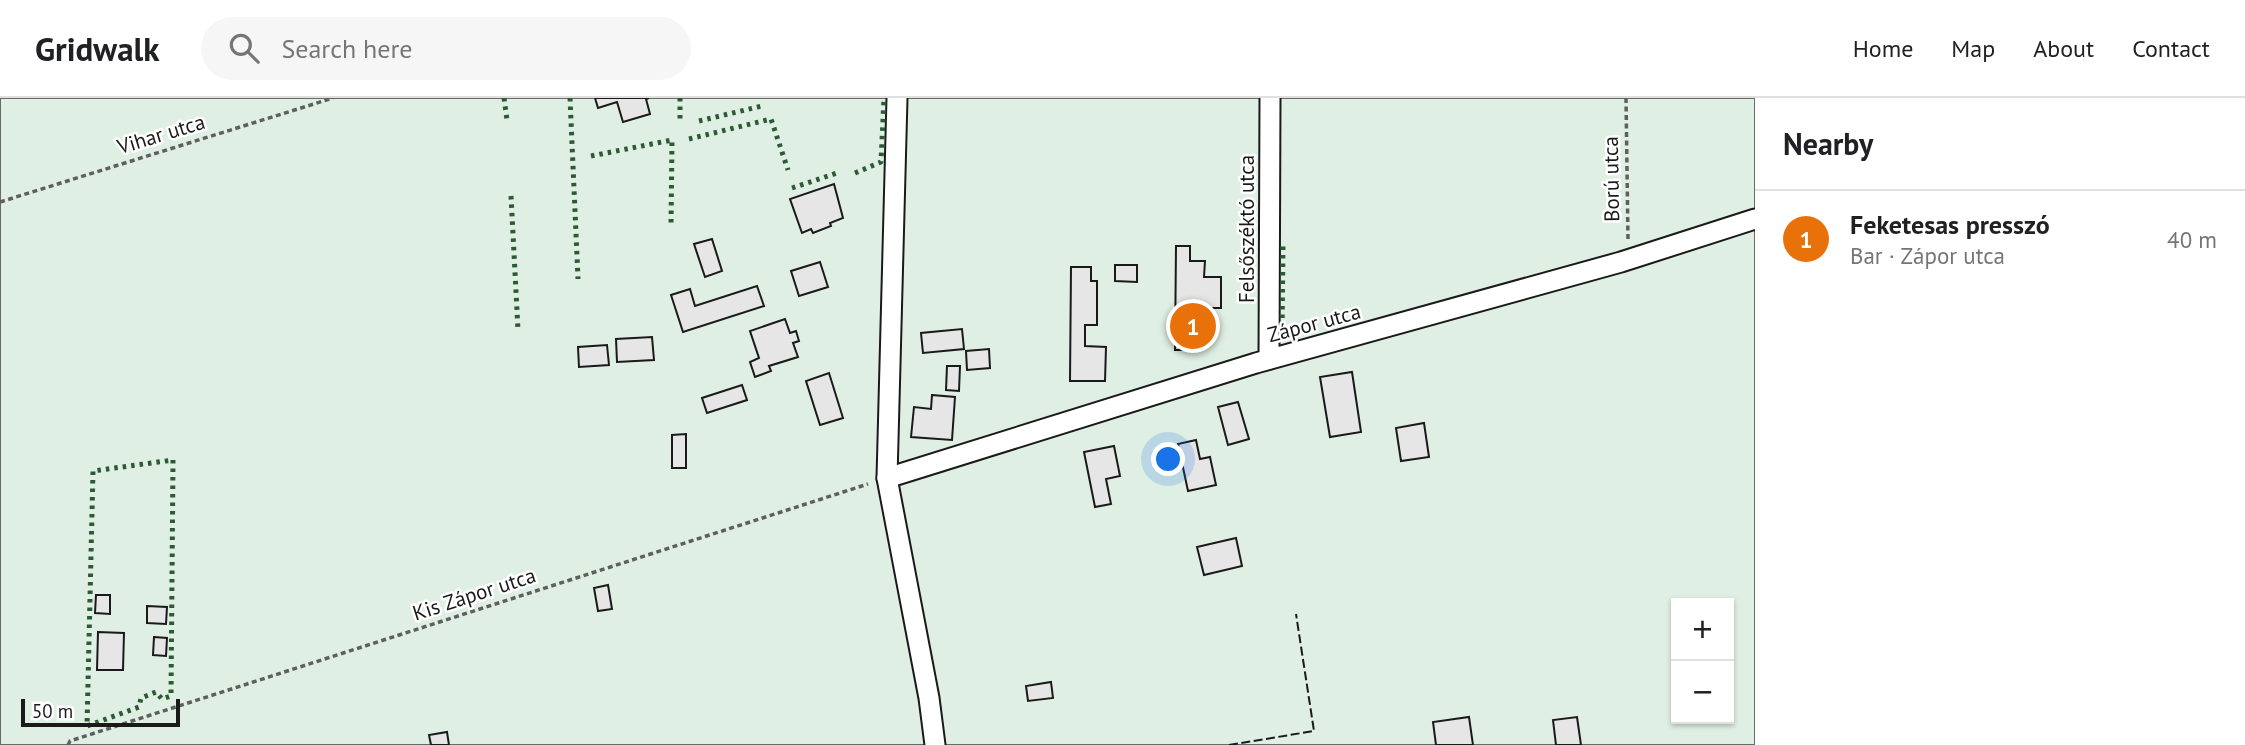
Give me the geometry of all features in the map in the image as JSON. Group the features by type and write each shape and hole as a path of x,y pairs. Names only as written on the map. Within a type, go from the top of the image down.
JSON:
{"street":[{"path":"897,98 887,478 929,698 935,745"},
{"name":"Felsőszéktó utca","path":"1269,359 1270,98"},
{"name":"Zápor utca","path":"887,478 1269,359 1630,259 1755,219"}],"path":[{"name":"Vihar utca","path":"0,202 333,98"},
{"name":"Ború utca","path":"1626,98 1626,225 1630,259"},
{"name":"Kis Zápor utca","path":"61,745 887,478"}],"green space":[{"path":"0,98 1755,98 1755,745 0,745"}],"building":[{"path":"595,98 649,98 646,99 650,114 623,122 617,102 598,108"},
{"path":"834,184 843,218 813,233 811,229 802,233 790,199"},
{"path":"712,239 722,271 705,277 694,244"},
{"path":"1176,246 1190,246 1190,261 1205,261 1204,277 1221,277 1221,308 1194,308 1194,316 1201,316 1201,350 1175,350"},
{"path":"820,262 828,287 799,296 791,271"},
{"path":"1115,265 1137,265 1137,282 1115,281"},
{"path":"1071,267 1091,267 1091,281 1097,281 1097,325 1085,325 1085,346 1106,347 1105,381 1070,381"},
{"path":"757,286 764,306 683,332 671,295 690,289 695,306"},
{"path":"785,319 790,333 796,331 799,341 793,343 798,357 769,366 771,371 755,377 750,362 759,358 750,331"},
{"path":"962,329 964,349 923,353 921,333"},
{"path":"652,337 654,360 617,362 616,339"},
{"path":"607,345 609,365 579,367 578,347"},
{"path":"989,349 990,368 967,370 966,351"},
{"path":"947,366 960,366 959,391 946,390"},
{"path":"1352,372 1361,432 1330,437 1320,377"},
{"path":"829,373 843,418 820,425 806,381"},
{"path":"742,385 747,400 707,413 702,398"},
{"path":"932,395 955,397 952,440 911,437 914,407 931,409"},
{"path":"1238,402 1249,439 1228,445 1218,407"},
{"path":"1424,423 1429,457 1401,461 1396,428"},
{"path":"686,434 686,468 672,468 672,435"},
{"path":"1196,440 1200,459 1210,457 1216,485 1188,491 1178,444"},
{"path":"1114,446 1120,476 1106,479 1111,504 1095,507 1084,452"},
{"path":"1236,538 1242,566 1204,575 1197,547"},
{"path":"608,585 612,609 598,611 594,588"},
{"path":"96,595 110,595 110,614 95,613"},
{"path":"147,606 167,607 166,624 147,623"},
{"path":"98,632 124,633 123,670 97,670"},
{"path":"154,637 167,638 166,656 153,655"},
{"path":"1051,682 1053,698 1028,701 1026,686"},
{"path":"1469,717 1473,745 1436,745 1433,722"},
{"path":"1577,717 1581,745 1556,745 1553,720"},
{"path":"447,732 449,745 431,745 429,735"}],"hedge":[{"path":"504,98 507,120"},
{"path":"570,98 578,279"},
{"path":"680,98 680,121"},
{"path":"855,173 881,162 884,98"},
{"path":"699,121 762,106"},
{"path":"689,139 771,119 788,170"},
{"path":"591,156 672,140 671,225"},
{"path":"792,188 840,172"},
{"path":"511,196 518,330"},
{"path":"1282,335 1283,244"},
{"path":"173,460 171,696 162,699 156,692 141,698 139,707 87,726 93,471 173,460"}],"fence":[{"path":"1229,745 1314,731 1296,614"}],"place":[{"name":"Feketesas presszó","path":"1193,326"}]}
